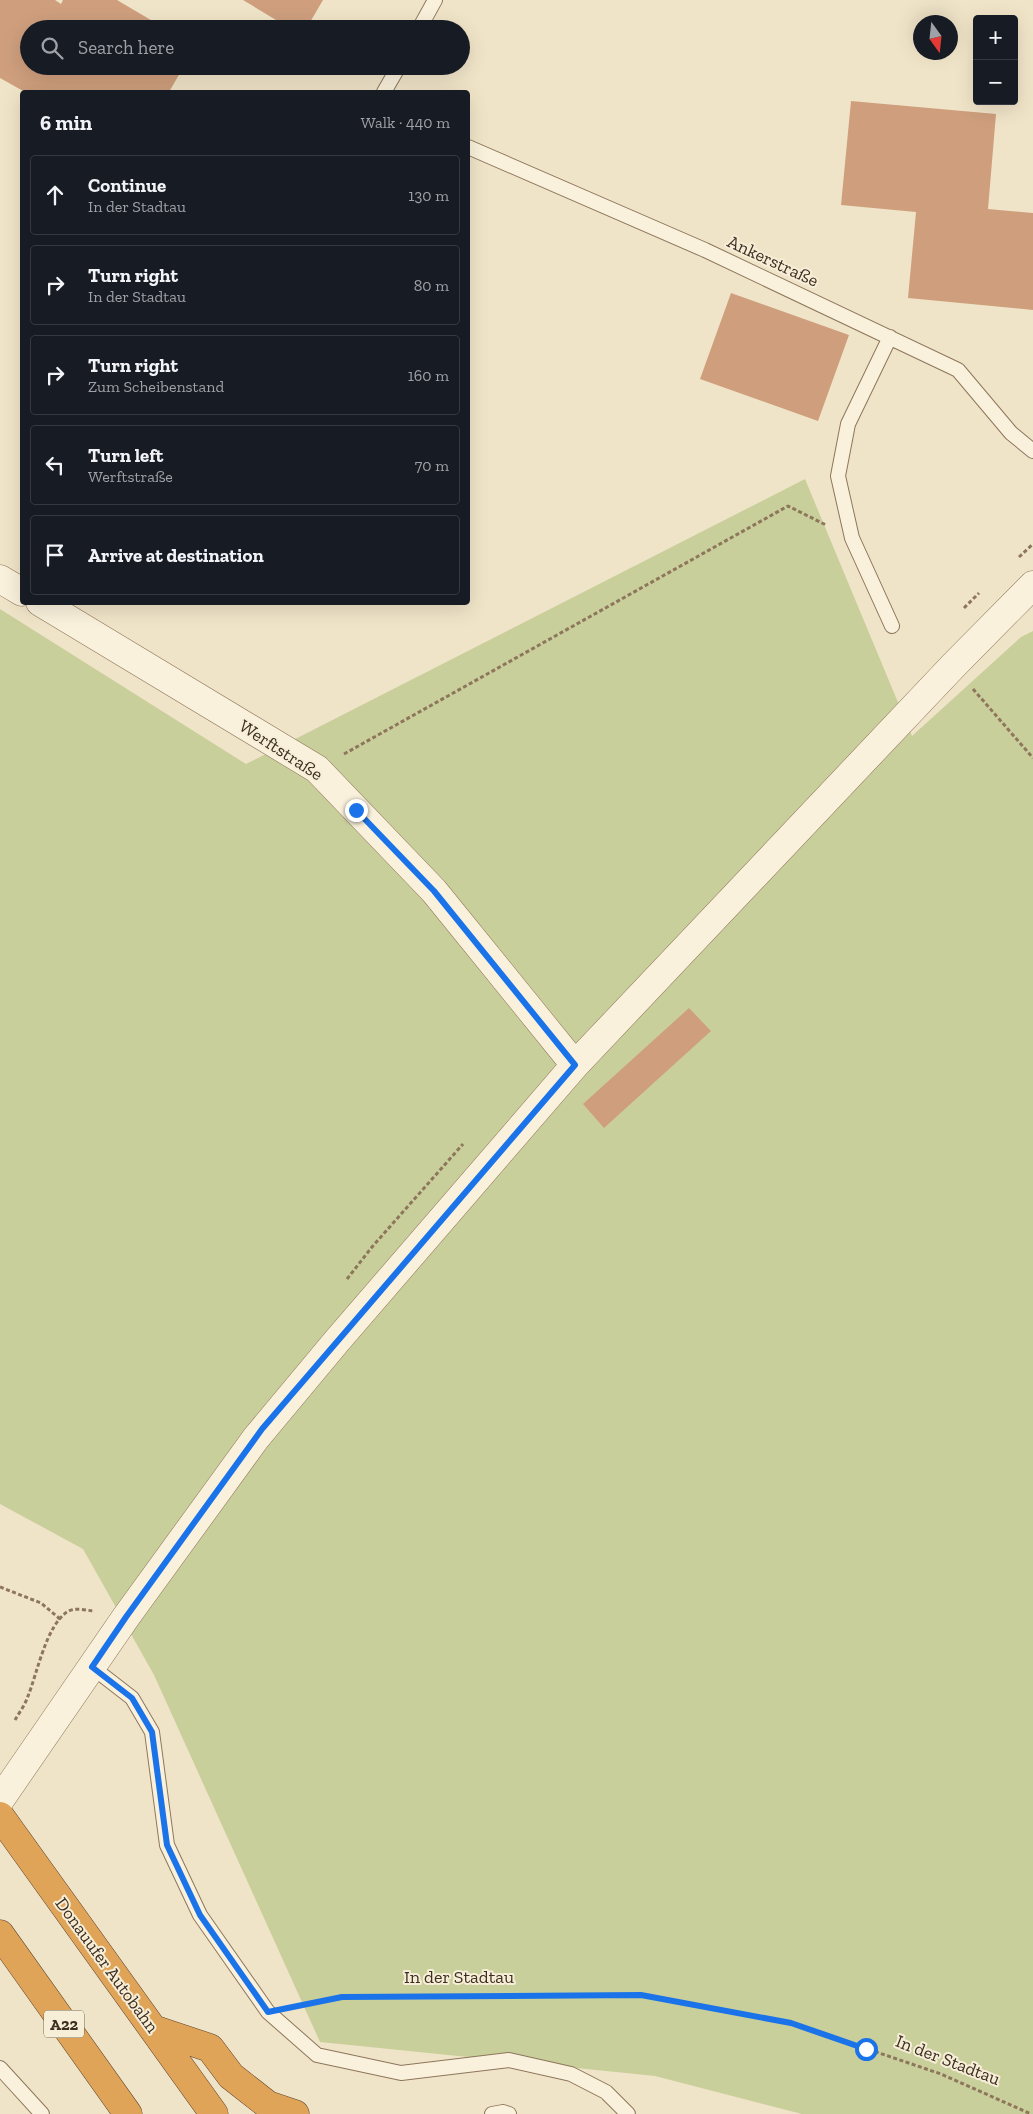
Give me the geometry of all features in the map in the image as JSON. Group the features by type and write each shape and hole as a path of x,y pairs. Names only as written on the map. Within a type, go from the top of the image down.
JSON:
{"highway":[{"name":"Donauufer Autobahn","path":"0,1816 214,2114"},
{"name":"A22","path":"0,1934 128,2114"},
{"path":"153,2029 210,2048 232,2076 268,2105 295,2114"}],"street":[{"path":"0,579 20,591"},
{"path":"0,1800 126,1617 262,1429 575,1065 953,666 1033,585"},
{"name":"Werftstraße","path":"45,605 317,769 434,891 575,1065"}],"lane":[{"path":"424,20 435,0"},
{"path":"385,90 393,75"},
{"name":"Ankerstraße","path":"470,148 705,250 958,370 1011,433 1033,450"},
{"path":"890,337 848,424 838,476 852,538 892,626"},
{"path":"92,1667 132,1698 152,1732 167,1845 200,1915 268,2012 317,2055 401,2073 509,2060 571,2074 606,2092 628,2114"},
{"path":"0,2068 42,2114"},
{"path":"492,2114 503,2112 508,2114"}],"path":[{"path":"317,769 788,506 852,538"},
{"path":"953,666 1033,758"},
{"path":"0,1587 41,1602 60,1619"},
{"path":"11,1727 27,1699 49,1636 60,1619 68,1611 81,1609 126,1617"},
{"name":"In der Stadtau","path":"268,2012 342,1997 641,1995 791,2023 941,2074 1031,2114"}],"green space":[{"path":"805,479 912,736 1021,637 1033,631 1033,2114 802,2114 655,2076 320,2042 154,1675 83,1549 0,1504 0,609 246,764"}],"building":[{"path":"0,0 55,0 61,4 63,0 117,0 151,20 20,20 20,75 179,75 170,90 21,90 0,78"},
{"path":"243,0 323,0 311,20 276,20"},
{"path":"851,101 996,114 988,209 1033,213 1033,310 908,298 916,212 841,205"},
{"path":"731,293 849,335 818,421 700,379"},
{"path":"689,1008 711,1031 604,1128 583,1104"}],"route":[{"path":"356,810 434,891 575,1065 262,1429 92,1667 132,1698 152,1732 167,1845 200,1915 268,2012 342,1997 641,1995 791,2023 866,2049"}]}
